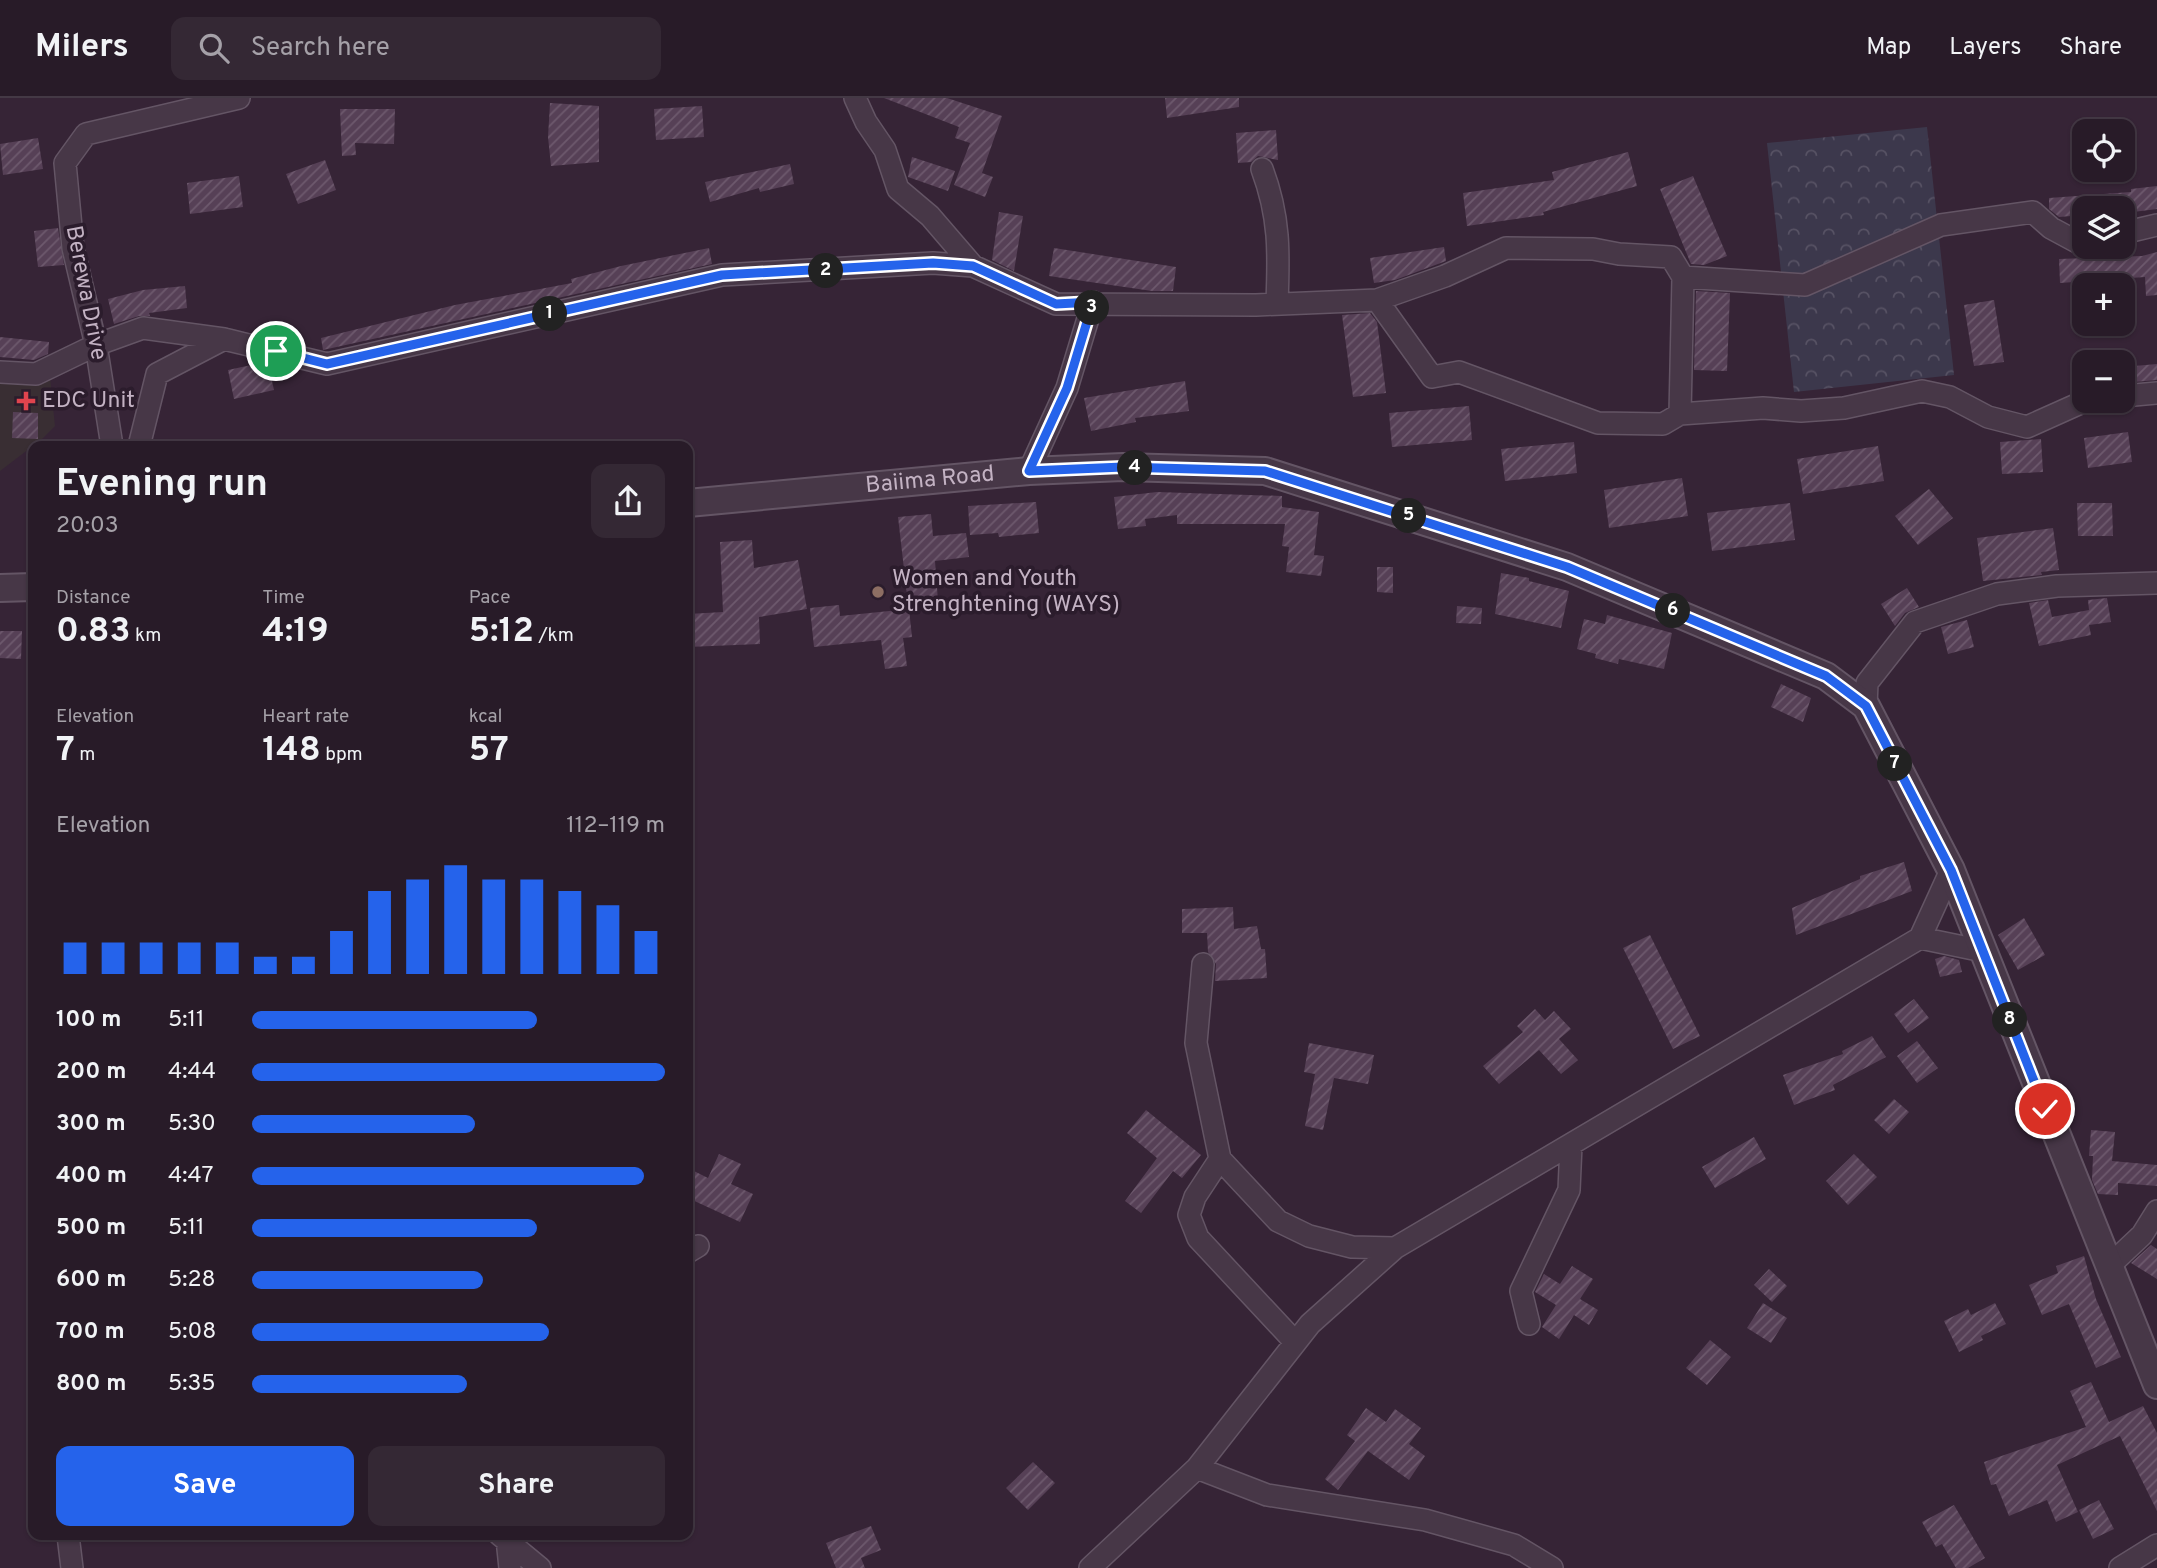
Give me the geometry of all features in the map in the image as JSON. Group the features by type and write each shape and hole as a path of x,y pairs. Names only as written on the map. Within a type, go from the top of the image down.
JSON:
{"street":[{"name":"Berewa Drive","path":"111,441 96,345 73,248 65,163 86,134 239,98"},
{"path":"855,98 866,122 886,150 898,189 930,216 973,266"},
{"path":"1262,169 1275,203 1280,248 1277,303"},
{"path":"1683,277 1805,285 1941,225 2033,212 2051,228 2072,239"},
{"path":"2135,230 2157,225"},
{"path":"0,372 36,374 96,345 143,328 224,339 327,364 722,275 933,263 973,266 1056,304 1277,303 1377,300 1445,276 1506,248 1593,249 1619,254 1671,257 1683,277 1679,414"},
{"path":"1377,300 1432,377 1459,372 1598,423 1663,424 1679,414 1763,408 1801,411 1844,408 1922,391 1950,397 1988,417 2027,427 2072,407"},
{"path":"1029,471 1067,388 1093,302"},
{"path":"140,441 157,374 224,339"},
{"path":"2135,395 2157,393"},
{"name":"Baiima Road","path":"693,503 1029,471 1123,467 1265,471 1567,567 1826,676 1866,706 1951,870 2157,1385"},
{"path":"1866,706 1867,683 1915,622 1997,594 2057,586 2157,583"},
{"path":"0,588 28,587"},
{"path":"1090,1568 1197,1468 1310,1324 1395,1248 1920,938 1951,870"},
{"path":"1920,938 1983,951"},
{"path":"1203,964 1196,1043 1220,1159 1278,1221 1309,1236 1352,1247 1395,1248"},
{"path":"1529,1324 1521,1291 1569,1190 1571,1145"},
{"path":"1220,1159 1195,1197 1189,1215 1198,1238 1295,1342"},
{"path":"2108,1267 2142,1235 2157,1211"},
{"path":"1197,1468 1267,1495 1425,1520 1514,1545 1552,1568"},
{"path":"69,1540 72,1568"},
{"path":"506,1540 510,1568"},
{"path":"509,1540 540,1568"},
{"path":"2120,1568 2157,1545"}],"shaded area":[{"name":"EDC Unit","path":"0,375 50,377 55,426 39,441 28,441 28,450 0,471"}],"green space":[{"path":"1927,127 1954,375 1794,392 1767,143"}],"building":[{"path":"884,98 947,98 1002,116 982,173 993,177 985,197 954,185 970,143 955,138 959,127"},
{"path":"1165,98 1239,98 1239,107 1167,118"},
{"path":"550,103 599,106 599,162 551,166 548,137"},
{"path":"702,106 704,137 656,140 654,109"},
{"path":"340,109 395,109 394,144 355,143 356,155 342,156"},
{"path":"1276,130 1278,160 1258,156 1251,162 1238,163 1236,133"},
{"path":"38,138 43,169 3,175 0,144"},
{"path":"1628,152 1637,186 1543,212 1544,215 1467,226 1463,193 1554,180 1552,172"},
{"path":"912,157 955,171 948,191 908,177"},
{"path":"325,160 336,190 298,204 286,174"},
{"path":"790,164 794,184 760,192 759,188 710,202 705,182"},
{"path":"239,176 243,207 190,214 187,183"},
{"path":"1693,176 1727,256 1704,265 1691,264 1660,189"},
{"path":"2157,186 2157,209 2135,212 2135,196 2076,196 2131,192 2131,189"},
{"path":"2072,196 2072,216 2059,217 2049,209 2049,198"},
{"path":"999,212 1023,216 1014,271 992,260"},
{"path":"58,228 64,265 38,267 34,231"},
{"path":"1444,247 1446,261 1395,280 1374,283 1370,258"},
{"path":"709,248 712,264 323,350 321,338 455,305 572,283 571,279 621,266"},
{"path":"1054,248 1176,267 1173,291 1152,291 1049,276"},
{"path":"2157,252 2157,295 2146,296 2145,277 2135,278 2135,273 2072,273 2072,282 2060,283 2059,259 2135,259 2135,256"},
{"path":"185,286 187,308 149,313 150,316 139,316 114,324 108,299 143,290"},
{"path":"1696,291 1730,293 1727,371 1694,370"},
{"path":"1994,300 2004,362 1974,366 1964,305"},
{"path":"1370,313 1377,322 1386,393 1353,397 1342,315"},
{"path":"0,337 49,342 48,354 34,360 0,357"},
{"path":"268,363 274,390 234,399 228,370"},
{"path":"2157,364 2157,380 2135,382 2135,366"},
{"path":"1185,381 1189,411 1135,418 1136,422 1091,431 1084,398"},
{"path":"1469,406 1472,440 1392,447 1389,413"},
{"path":"13,412 38,413 38,439 12,438"},
{"path":"2128,432 2132,462 2088,468 2084,438"},
{"path":"2041,439 2043,472 2002,474 2000,442"},
{"path":"1574,442 1577,473 1505,481 1501,449"},
{"path":"1878,446 1884,481 1803,494 1797,459"},
{"path":"1682,478 1688,516 1609,528 1604,490"},
{"path":"1929,489 1953,518 1918,545 1895,516"},
{"path":"1157,492 1282,496 1282,507 1319,512 1314,555 1324,556 1321,576 1286,572 1289,547 1282,546 1285,524 1177,524 1177,515 1145,519 1146,526 1118,529 1114,497"},
{"path":"1036,502 1039,533 999,537 998,533 970,535 968,506"},
{"path":"1790,503 1795,540 1712,551 1707,513"},
{"path":"2077,503 2112,503 2113,536 2078,536"},
{"path":"931,514 933,536 966,533 969,557 935,561 938,601 908,604 898,517"},
{"path":"2053,528 2059,570 2041,572 2042,575 1983,581 1977,538"},
{"path":"752,540 754,568 798,560 807,609 759,617 760,644 693,647 693,614 723,612 720,542"},
{"path":"1377,567 1393,567 1393,593 1377,592"},
{"path":"1501,573 1529,578 1529,581 1569,591 1561,628 1495,614"},
{"path":"1907,588 1919,607 1905,613 1895,626 1881,604"},
{"path":"2107,598 2111,622 2089,625 2091,635 2039,646 2029,603 2048,600 2052,617 2089,610 2088,600"},
{"path":"839,605 840,616 909,609 912,637 903,638 907,666 885,669 881,640 814,647 810,608"},
{"path":"1457,606 1482,608 1481,624 1456,623"},
{"path":"1607,615 1672,633 1664,669 1619,659 1618,664 1595,658 1596,654 1577,649 1584,619 1605,624"},
{"path":"1967,620 1974,647 1948,654 1941,627"},
{"path":"0,631 22,631 21,659 0,658"},
{"path":"1781,684 1811,698 1803,722 1771,707"},
{"path":"1904,862 1912,891 1796,935 1792,908 1860,879 1860,876"},
{"path":"1233,907 1234,929 1257,926 1261,949 1265,949 1267,978 1215,981 1216,964 1208,952 1207,933 1182,933 1182,909"},
{"path":"2024,918 2045,955 2018,970 1998,935"},
{"path":"1650,935 1700,1036 1673,1049 1623,948"},
{"path":"1944,956 1959,960 1962,972 1940,977 1935,959"},
{"path":"1914,999 1929,1018 1908,1033 1894,1014"},
{"path":"1535,1009 1545,1020 1554,1011 1571,1029 1559,1039 1578,1060 1561,1074 1539,1050 1499,1084 1483,1066 1523,1032 1517,1026"},
{"path":"1872,1036 1886,1057 1833,1085 1835,1090 1794,1105 1783,1075 1843,1054 1842,1051"},
{"path":"1917,1041 1938,1068 1917,1083 1897,1056"},
{"path":"1309,1043 1374,1055 1368,1084 1334,1078 1323,1130 1305,1126 1315,1074 1304,1072"},
{"path":"1894,1099 1909,1112 1889,1134 1874,1120"},
{"path":"1146,1110 1201,1155 1182,1178 1173,1171 1141,1213 1125,1201 1157,1158 1127,1133"},
{"path":"2091,1130 2115,1132 2112,1161 2157,1165 2157,1186 2118,1183 2118,1195 2098,1194 2092,1180 2093,1156 2089,1156"},
{"path":"1754,1137 1766,1159 1715,1188 1702,1167"},
{"path":"719,1154 741,1164 731,1184 753,1194 740,1222 693,1200 694,1171 708,1178"},
{"path":"1854,1154 1877,1177 1848,1205 1826,1181"},
{"path":"2151,1245 2157,1249 2157,1279 2131,1263"},
{"path":"2084,1256 2096,1299 2121,1357 2096,1368 2069,1304 2042,1315 2029,1285 2058,1273 2056,1266"},
{"path":"1572,1266 1593,1279 1580,1299 1598,1310 1589,1325 1574,1315 1559,1339 1542,1327 1556,1305 1535,1292 1544,1274 1560,1284"},
{"path":"1769,1269 1787,1286 1772,1302 1754,1285"},
{"path":"1763,1303 1787,1318 1771,1343 1747,1328"},
{"path":"1995,1303 2006,1324 1981,1336 1983,1340 1959,1352 1944,1321 1968,1309 1971,1315"},
{"path":"1710,1340 1731,1357 1707,1385 1686,1368"},
{"path":"2091,1382 2109,1422 2143,1406 2157,1433 2157,1511 2120,1436 2057,1465 2078,1512 2056,1522 2047,1500 2009,1516 1996,1484 1991,1485 1984,1462 2086,1427 2070,1391"},
{"path":"1366,1408 1386,1422 1395,1409 1421,1428 1409,1444 1425,1456 1409,1480 1368,1451 1338,1490 1325,1479 1355,1441 1347,1435"},
{"path":"1033,1462 1055,1483 1028,1510 1006,1488"},
{"path":"2099,1500 2114,1529 2093,1539 2079,1510"},
{"path":"1954,1505 1985,1558 1968,1568 1956,1568 1942,1544 1936,1547 1922,1522"},
{"path":"871,1526 881,1550 861,1558 865,1568 836,1568 826,1543"}],"place":[{"name":"EDC Unit","path":"26,401"},
{"name":"Women and Youth Strenghtening (WAYS)","path":"878,592"}],"route":[{"path":"276,351 327,364 722,275 933,263 973,266 1056,304 1093,302 1067,388 1029,471 1123,467 1265,471 1567,567 1826,676 1866,706 1951,870 2045,1109"}]}
